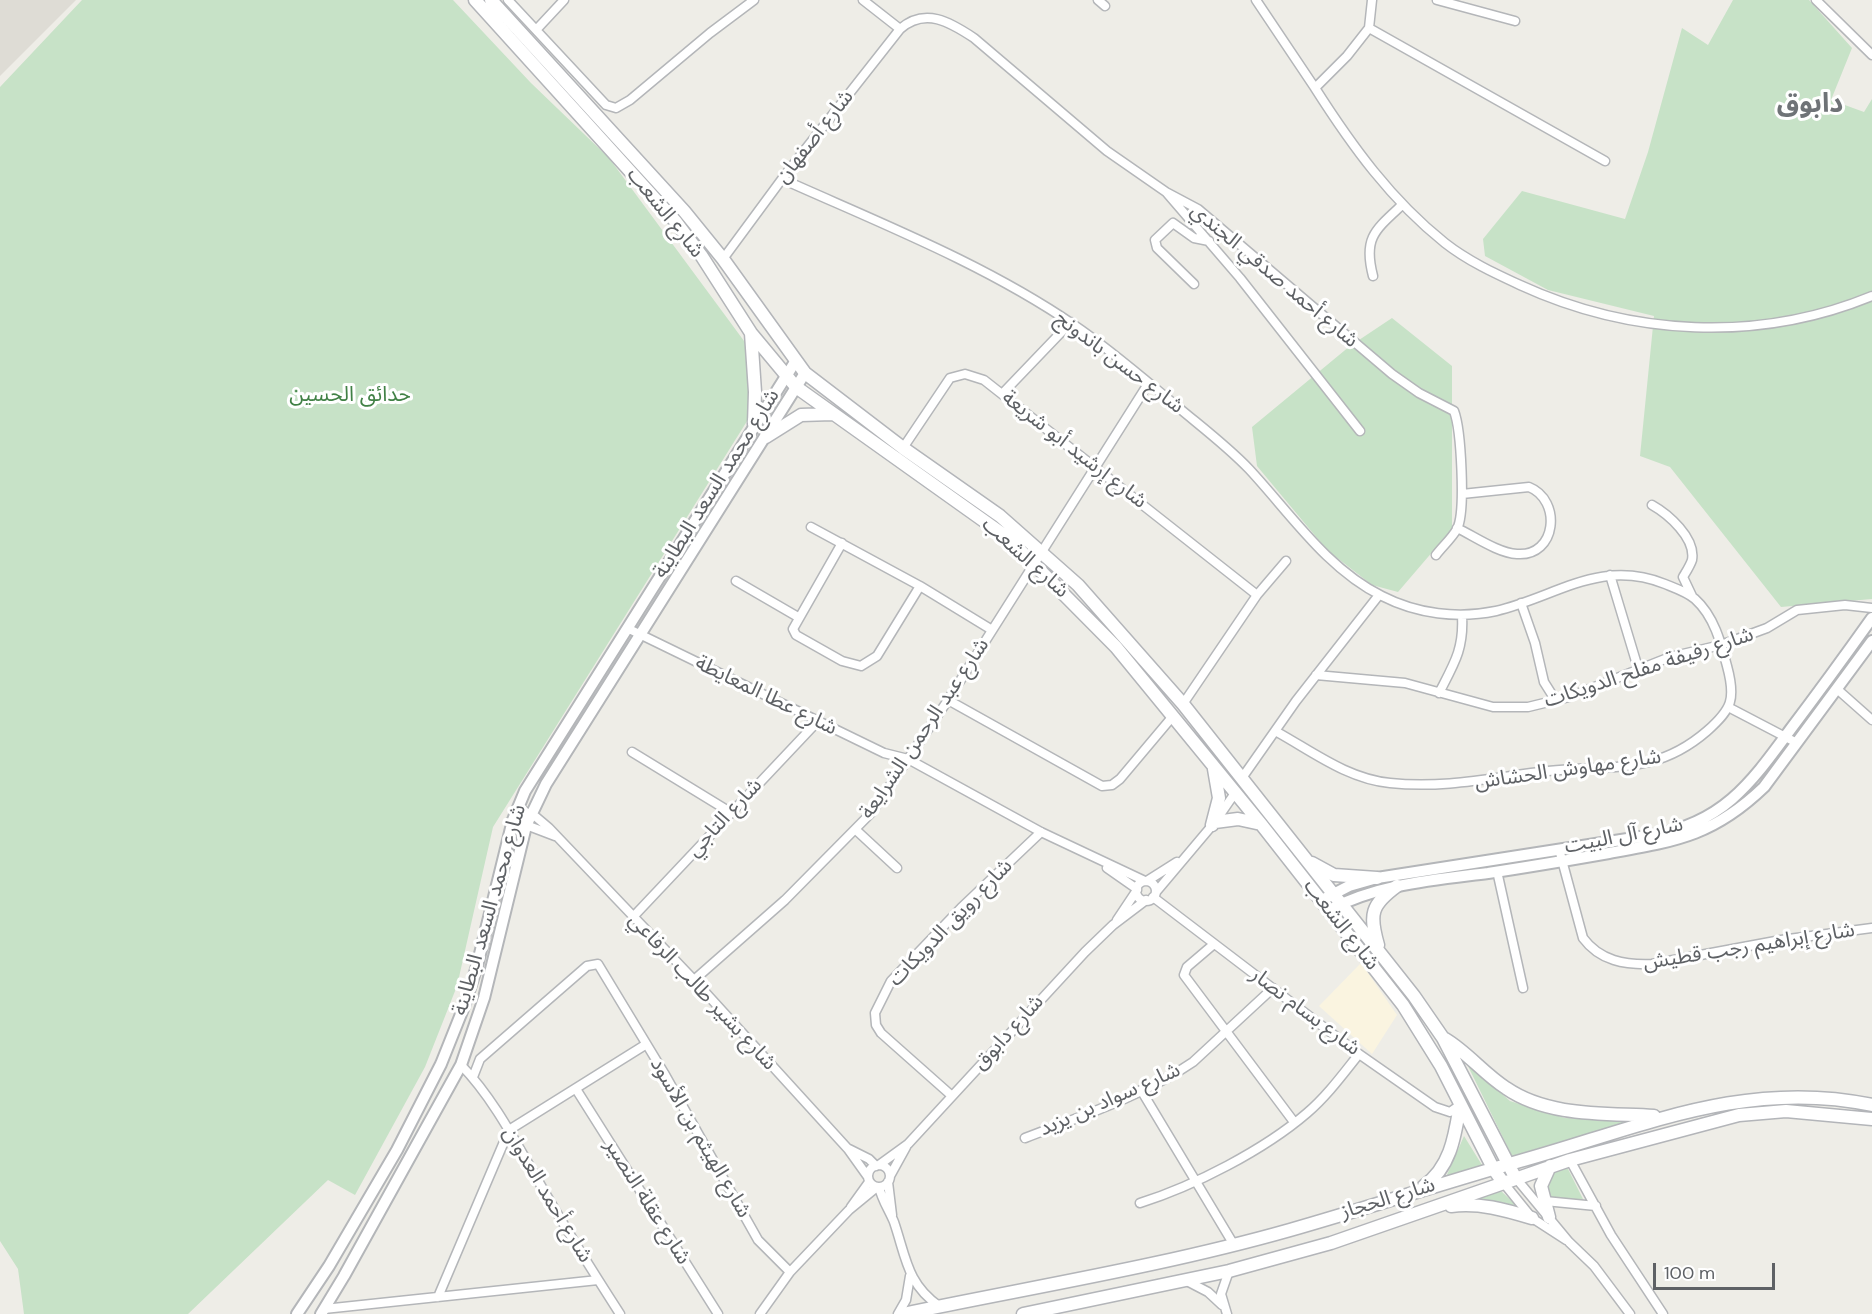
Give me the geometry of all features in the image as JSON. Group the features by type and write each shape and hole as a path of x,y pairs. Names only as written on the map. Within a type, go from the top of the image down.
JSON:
{"main road":[{"name":"شارع الشعب","path":"475,0 676,222 701,255 751,333 784,376 832,414 1014,543 1097,626 1261,824 1419,1028 1502,1181"},
{"name":"شارع الشعب","path":"491,0 684,211 723,259 805,373 903,448 991,509 1041,552 1078,585 1183,704 1298,852 1379,949 1443,1038 1515,1177"},
{"path":"751,333 755,392 754,424"},
{"path":"766,437 801,416 832,414"},
{"path":"1213,765 1219,798 1214,824 1238,819 1261,824"},
{"path":"1298,852 1334,875 1377,878"},
{"path":"1379,949 1372,926 1374,910 1380,900 1397,886"},
{"path":"1443,1038 1456,1045 1506,1089 1532,1101 1577,1112 1661,1116"},
{"name":"شارع الحجاز","path":"903,1314 1234,1245 1661,1116 1730,1102 1770,1097 1808,1097 1872,1105"},
{"path":"1418,1190 1439,1172 1447,1160 1461,1105"},
{"name":"شارع الحجاز","path":"1023,1314 1229,1271 1331,1243 1429,1210 1502,1181 1570,1160 1739,1115 1786,1111 1872,1119"},
{"path":"1549,1218 1541,1186 1550,1166"},
{"path":"1429,1210 1465,1204 1506,1210 1532,1218"}],"street":[{"path":"508,0 606,105 616,108 630,100 710,33 754,0"},
{"path":"536,30 564,0"},
{"path":"863,0 900,29"},
{"path":"1256,0 1375,176 1402,205 1445,243 1487,270 1554,300 1638,322 1695,328 1745,328 1803,320 1872,296"},
{"path":"1315,88 1347,56 1369,28 1372,0"},
{"path":"1437,0 1515,21"},
{"path":"1816,0 1872,55"},
{"name":"شارع أحمد صدقي الجندي","path":"913,20 925,17 936,18 962,30 1100,146 1166,192 1198,209 1347,338 1399,379 1454,411 1462,494 1457,528 1436,555"},
{"name":"شارع أصفهان","path":"723,259 782,179 900,29 913,20"},
{"path":"1369,28 1605,161"},
{"name":"شارع حسن باندونج","path":"782,179 993,277 1071,322 1238,459 1305,534 1379,595"},
{"path":"1166,192 1209,241 1360,431"},
{"path":"1372,276 1368,258 1369,242 1381,224 1402,205"},
{"path":"1194,284 1157,248 1155,240 1173,223 1194,238 1209,241"},
{"path":"1002,394 1071,322"},
{"name":"شارع محمد السعد البطاينة","path":"297,1314 329,1266 397,1150 451,1040 477,966 513,820 525,791 784,376 795,362"},
{"name":"شارع محمد السعد البطاينة","path":"322,1312 345,1276 460,1065 484,998 530,814 546,784 805,373"},
{"name":"شارع إرشيد أبو شريعة","path":"903,448 950,378 970,375 984,380 1257,595"},
{"name":"شارع عبد الرحمن الشرايعة","path":"694,980 785,900 856,830 885,794 948,700 1148,384"},
{"path":"1457,528 1516,554 1541,547 1548,540 1552,527 1544,499 1529,487 1462,494"},
{"path":"1652,506 1670,517 1691,550 1691,562 1683,577 1692,597 1705,611 1721,645 1733,695 1730,708 1786,736 1797,744"},
{"path":"811,526 920,586 992,630"},
{"path":"842,543 793,629 796,635 842,661 861,666 877,656 920,586"},
{"path":"1183,704 1257,595 1286,561"},
{"path":"1242,778 1316,675 1379,595 1431,612 1462,616 1495,611 1574,583 1610,575 1640,576 1660,582 1692,597"},
{"path":"1610,575 1638,668"},
{"path":"736,581 798,617"},
{"path":"1521,603 1535,643 1544,682 1556,701"},
{"name":"شارع رفيفة مفلح الدويكات","path":"1316,675 1369,678 1493,707 1509,708 1556,701 1638,668 1721,645 1767,628 1797,610 1845,605 1872,608"},
{"path":"1439,693 1453,668 1463,642 1462,616"},
{"name":"شارع آل البيت","path":"1325,905 1377,878 1672,832 1687,826 1735,797 1754,780 1872,618"},
{"name":"شارع عطا المعايطة","path":"627,628 884,753 908,759"},
{"name":"شارع آل البيت","path":"1338,898 1397,886 1562,863 1658,845 1707,829 1742,807 1764,787 1872,641"},
{"path":"1837,689 1872,720"},
{"path":"948,700 1102,786 1112,785 1120,779 1173,716"},
{"name":"شارع مهاوش الحشاش","path":"1277,732 1334,765 1363,778 1436,787 1554,770 1654,763 1686,747 1730,708"},
{"name":"شارع التاجي","path":"633,917 818,721"},
{"path":"632,752 730,812"},
{"path":"908,759 1041,832 1154,885 1152,896 1138,896 1137,890 1097,860"},
{"name":"شارع دابوق","path":"878,1165 908,1144 1038,1000 1113,925 1152,896 1214,824 1235,793"},
{"name":"شارع بشير طالب الرفاعي","path":"518,808 544,823 694,980 848,1149 873,1184 892,1218 910,1275 921,1291 939,1306"},
{"name":"شارع بشير طالب الرفاعي","path":"513,820 555,836"},
{"path":"856,830 897,868"},
{"name":"شارع رويق الدويكات","path":"952,1096 881,1033 874,1019 877,1004 899,972 1041,832"},
{"name":"شارع إبراهيم رجب قطيش","path":"1559,849 1583,938 1592,949 1612,960 1633,965 1652,964 1781,940 1872,928"},
{"name":"شارع دابوق","path":"1113,925 1137,890 1146,881 1182,859"},
{"path":"1497,872 1523,988"},
{"name":"شارع بسام نصار","path":"1152,896 1359,1054 1439,1110 1450,1112 1461,1105"},
{"path":"1214,944 1187,967 1184,975 1294,1122"},
{"path":"473,1077 480,1059 592,964 598,964 605,973 645,1045"},
{"name":"شارع سواد بن يزيد","path":"1025,1138 1140,1090 1193,1062 1273,988"},
{"name":"شارع الهيثم بن الأسود","path":"509,1130 645,1045 758,1240 790,1272"},
{"path":"1140,1203 1196,1182 1294,1122 1316,1104 1359,1054"},
{"name":"شارع أحمد العدوان","path":"460,1065 473,1077 509,1130 620,1314"},
{"name":"شارع عقلة النصير","path":"576,1089 718,1314"},
{"path":"1140,1090 1234,1245"},
{"path":"438,1297 509,1130"},
{"name":"شارع دابوق","path":"889,1179 908,1144"},
{"name":"شارع بشير طالب الرفاعي","path":"848,1149 887,1169 892,1218"},
{"path":"1570,1160 1664,1314"},
{"path":"873,1184 869,1171 878,1165"},
{"path":"1515,1177 1569,1242 1594,1266 1630,1314"},
{"path":"760,1314 790,1272 873,1184 889,1179"},
{"path":"1502,1181 1532,1218 1569,1242"},
{"path":"1545,1201 1596,1206"},
{"path":"329,1266 345,1276"},
{"path":"1222,1305 1221,1291 1229,1271"},
{"name":"شارع بشير طالب الرفاعي","path":"898,1314 906,1300 910,1275"},
{"path":"322,1312 598,1280"},
{"path":"1185,1280 1208,1292 1222,1305 1227,1314"}],"shaded area":[{"path":"0,0 76,0 0,76"},
{"path":"1361,963 1397,1015 1372,1054 1319,1006"}],"green space":[{"name":"حدائق الحسين","path":"82,0 453,0 531,83 609,158 747,345 751,381 749,418 493,827 457,986 425,1067 355,1195 328,1180 188,1314 24,1314 18,1269 0,1241 0,87"},
{"path":"1733,0 1809,0 1852,48 1831,100 1864,112 1872,99 1872,599 1781,607 1670,467 1640,456 1654,316 1548,290 1485,256 1483,239 1522,191 1625,219 1648,152 1682,28 1708,45"},
{"path":"1392,318 1452,366 1452,529 1398,592 1372,585 1327,550 1257,466 1252,427 1350,346"},
{"path":"1466,1062 1510,1101 1565,1118 1632,1121 1512,1156"},
{"path":"1464,1136 1482,1165 1446,1177"},
{"path":"1567,1167 1585,1203 1552,1200 1548,1186 1551,1172"},
{"path":"1500,1190 1519,1208 1501,1202 1469,1200"}],"district":[{"name":"دابوق","path":"1810,105"}]}
